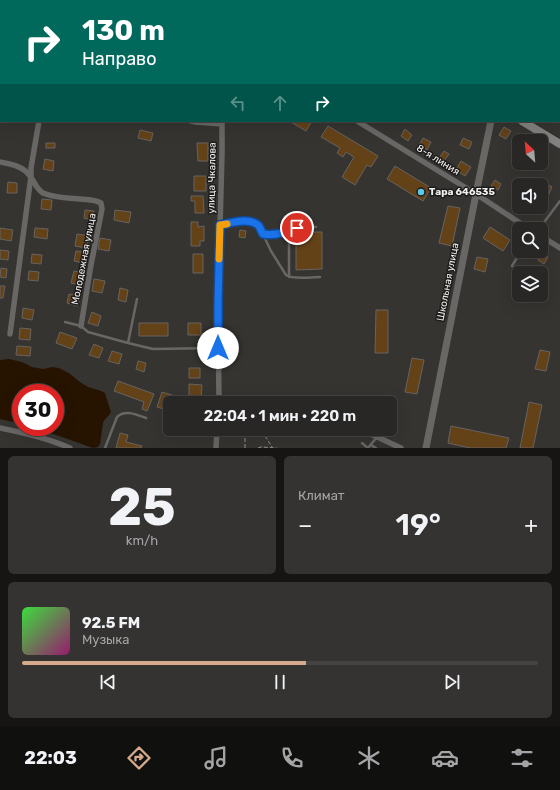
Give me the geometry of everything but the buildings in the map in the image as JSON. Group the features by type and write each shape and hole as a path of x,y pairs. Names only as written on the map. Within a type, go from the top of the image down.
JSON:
{"main road":[{"path":"524,122 560,144"}],"street":[{"path":"10,334 31,168 39,122"},
{"path":"196,122 222,122"},
{"name":"улица Чкалова","path":"219,396 218,303 222,122"},
{"name":"8-я линия","path":"359,122 518,222"},
{"name":"Школьная улица","path":"426,448 491,122"},
{"name":"Молодежная улица","path":"0,162 22,169 31,176 36,188 42,192 55,196 95,200 101,203 102,209 81,326"},
{"path":"548,240 560,248"},
{"path":"0,428 57,442 70,448"},
{"path":"216,448 217,436"},
{"path":"377,437 401,448"}],"lane":[{"path":"544,222 560,201"},
{"path":"220,225 244,221 253,222 259,226 271,251 286,275 295,278 320,277"},
{"path":"263,234 279,234 297,228 316,227"},
{"path":"289,231 289,277"},
{"path":"512,266 517,258"},
{"path":"128,343 137,299"},
{"path":"65,322 81,326 88,332 153,349 218,348"},
{"path":"105,448 117,417 121,413 128,412 146,418"},
{"path":"362,443 368,448 377,437"},
{"path":"371,445 376,448"}],"path":[{"path":"245,436 245,448"},
{"path":"265,436 272,448"},
{"path":"258,448 277,448"}],"shaded area":[{"path":"9,359 43,369 52,367 59,368 69,373 88,387 105,393 111,412 103,423 100,444 98,447 93,448 59,436 64,436 64,384 12,384 12,422 0,419 0,360"}],"slow traffic":[{"path":"219,259 220,225 227,224"}],"place":[{"name":"Тара 646535","path":"421,192"}],"route":[{"path":"218,348 220,225 244,221 253,222 259,226 263,234 269,235 279,234 297,228"}]}
